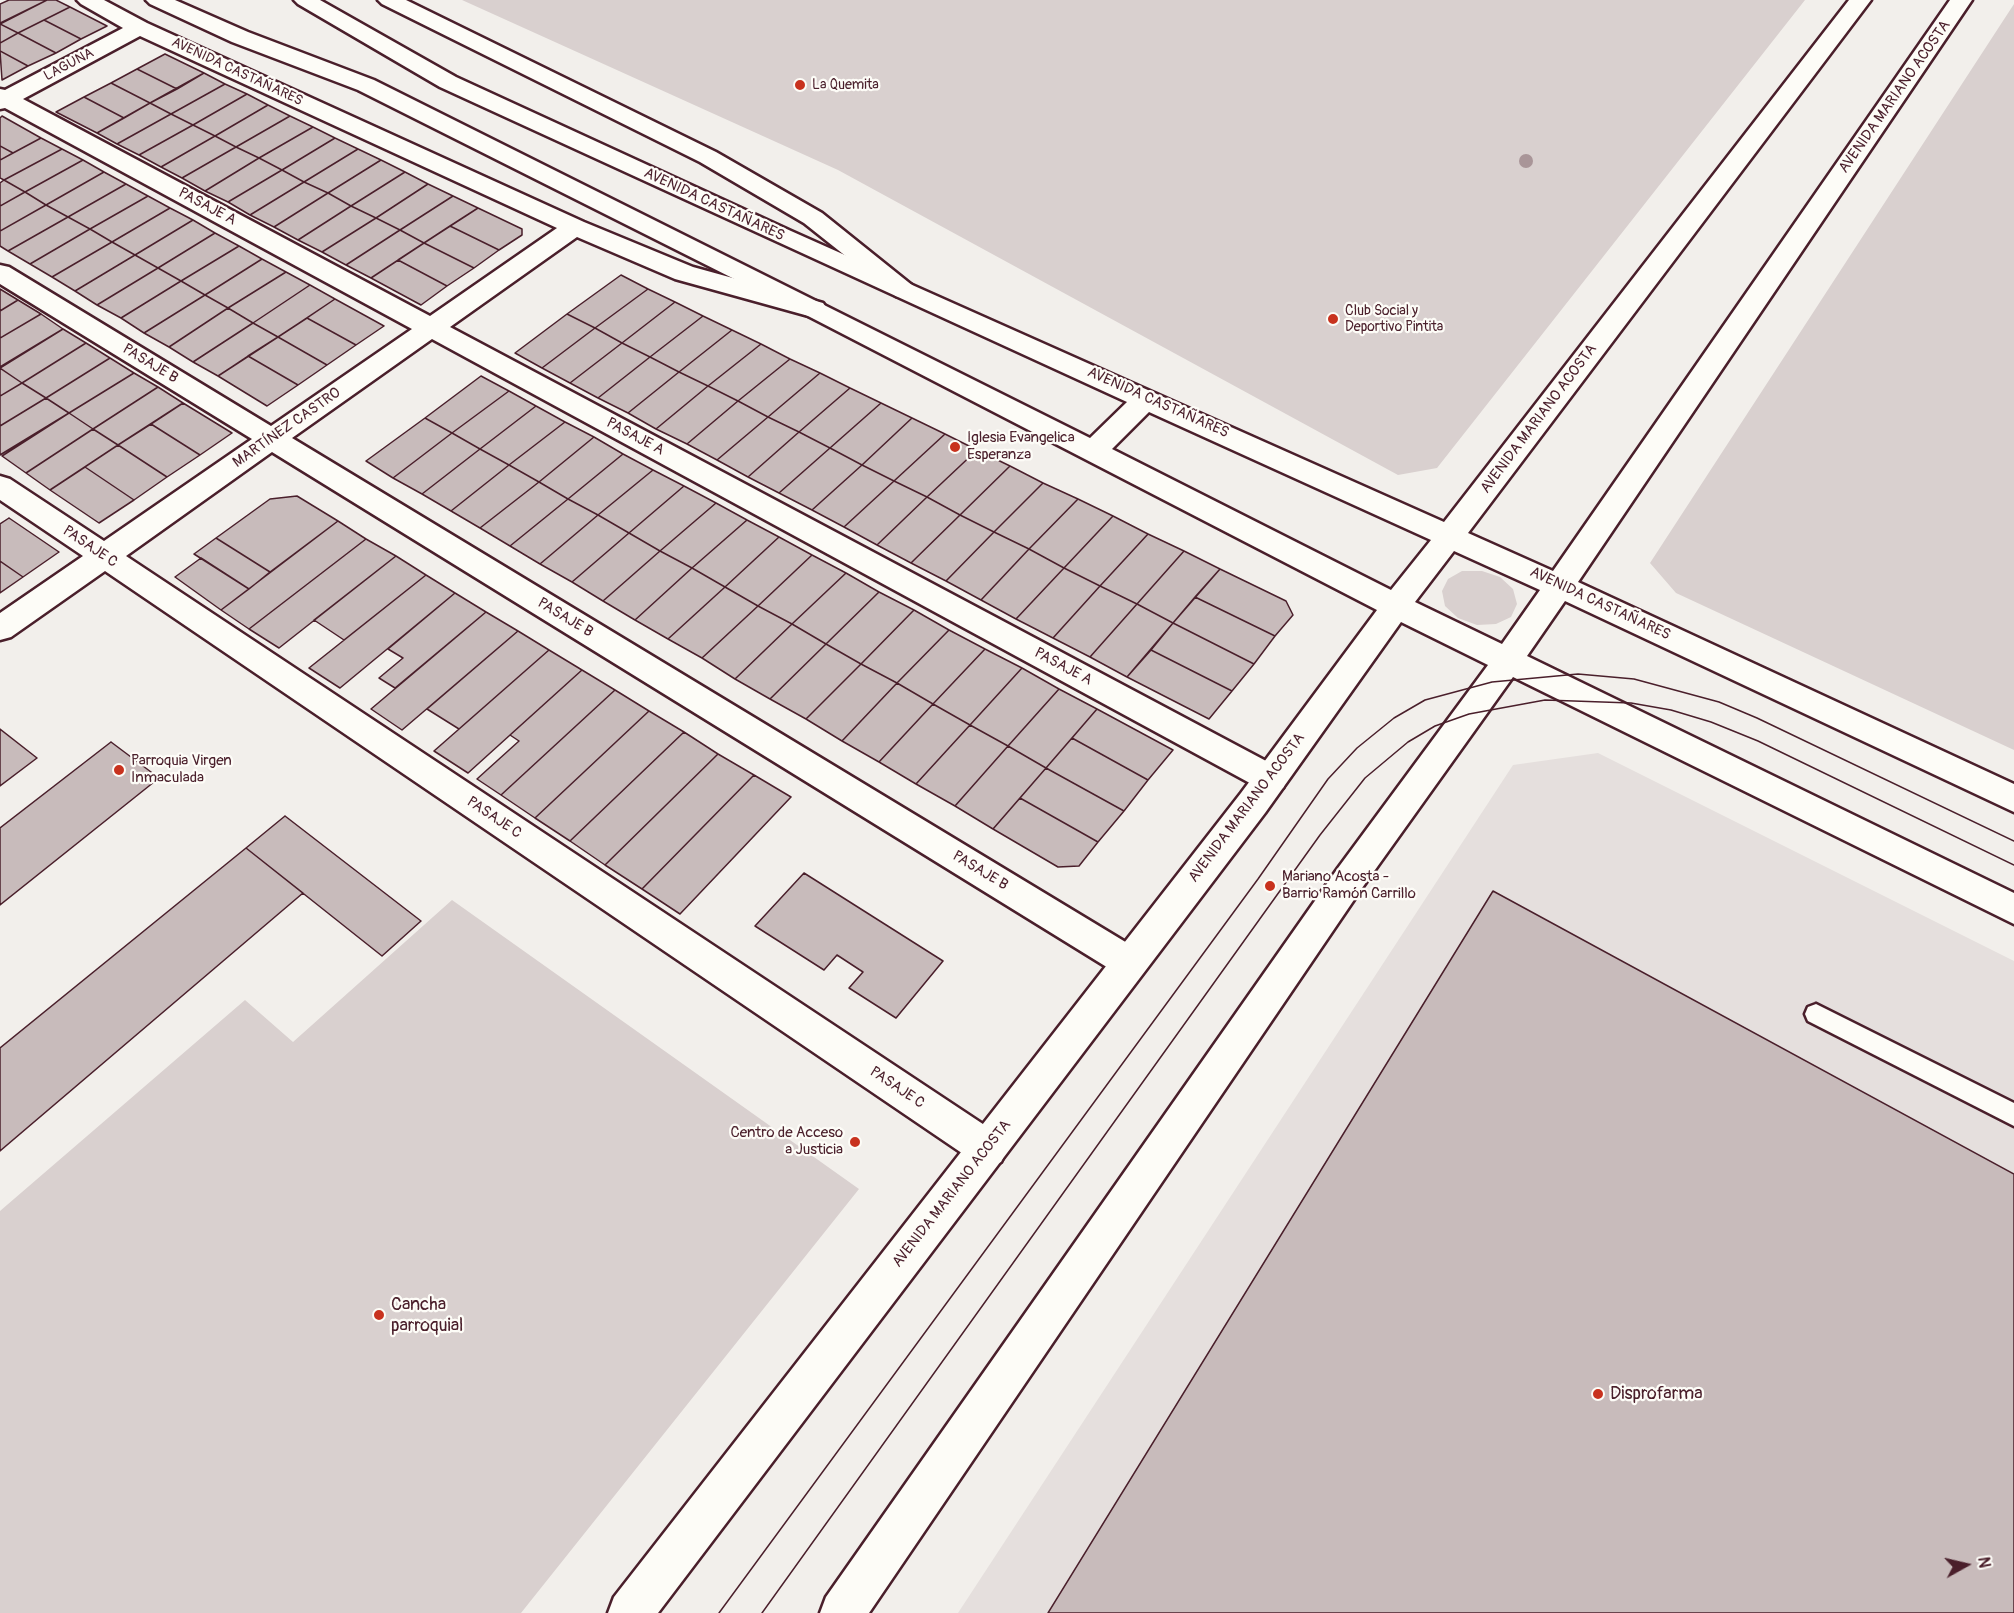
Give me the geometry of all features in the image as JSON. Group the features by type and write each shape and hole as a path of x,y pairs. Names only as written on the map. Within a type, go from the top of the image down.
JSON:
{"main road":[{"name":"AVENIDA CASTAÑARES","path":"88,0 139,28 575,227 684,273 821,312"},
{"name":"AVENIDA CASTAÑARES","path":"157,0 184,14 366,85 821,312 1396,606 2014,909"},
{"name":"AVENIDA CASTAÑARES","path":"305,0 448,82 1451,536 2014,799"},
{"path":"389,0 708,157 813,218 905,290"},
{"name":"AVENIDA MARIANO ACOSTA","path":"630,1613 1271,779 1396,606 1860,0"},
{"name":"AVENIDA MARIANO ACOSTA","path":"842,1613 1350,878 1508,660 1961,0"},
{"name":"LAGUNA","path":"2,99 139,28"},
{"name":"PASAJE A","path":"2,99 1271,779"},
{"name":"MARTÍNEZ CASTRO","path":"0,629 575,227"},
{"name":"PASAJE B","path":"0,273 1130,963"},
{"path":"1094,451 1147,398"},
{"name":"PASAJE C","path":"0,486 988,1149"}],"lane":[{"path":"1816,1014 2014,1115"}],"shaded area":[{"name":"Club Social y Deportivo Pintita","path":"462,0 1805,0 1437,468 1398,475 838,170"},
{"path":"2014,4 2014,750 1676,593 1650,563"},
{"path":"1462,571 1482,571 1500,577 1513,589 1517,604 1511,617 1496,624 1477,625 1458,618 1445,606 1442,591 1448,579"},
{"name":"Disprofarma","path":"1598,753 2014,961 2014,1613 958,1613 1513,765"},
{"name":"Cancha parroquial","path":"452,900 859,1189 521,1613 0,1613 0,1211 245,1000 293,1042"}],"building":[{"path":"9,0 47,0 0,23 0,4"},
{"path":"47,0 56,0 70,7 18,33 0,24"},
{"path":"70,7 107,26 81,39 44,20"},
{"path":"44,20 81,39 56,53 18,33"},
{"path":"0,24 18,33 0,43"},
{"path":"18,33 56,53 28,66 0,51 0,43"},
{"path":"0,51 28,66 2,80"},
{"path":"165,54 204,73 177,89 137,69"},
{"path":"137,69 177,89 150,103 111,83"},
{"path":"204,73 225,84 171,114 150,103"},
{"path":"111,83 150,103 124,118 84,97"},
{"path":"225,84 247,94 193,125 171,114"},
{"path":"247,94 268,105 215,136 193,125"},
{"path":"84,97 124,118 97,133 56,112"},
{"path":"150,103 171,114 117,144 97,133"},
{"path":"268,105 290,116 236,147 215,136"},
{"path":"171,114 193,125 139,155 117,144"},
{"path":"2,116 41,138 13,153 0,146 0,118"},
{"path":"290,116 313,127 259,158 236,147"},
{"path":"193,125 215,136 161,167 139,155"},
{"path":"313,127 335,138 282,170 259,158"},
{"path":"215,136 236,147 182,178 161,167"},
{"path":"41,138 62,149 4,180 0,178 0,160"},
{"path":"335,138 358,149 304,182 282,170"},
{"path":"0,146 13,153 0,160"},
{"path":"236,147 259,158 205,191 182,178"},
{"path":"62,149 83,160 25,192 4,180"},
{"path":"358,149 381,160 328,193 304,182"},
{"path":"259,158 282,170 228,202 205,191"},
{"path":"83,160 104,172 46,205 25,192"},
{"path":"381,160 405,172 351,206 328,193"},
{"path":"282,170 304,182 250,215 228,202"},
{"path":"104,172 126,184 68,217 46,205"},
{"path":"405,172 428,184 376,218 351,206"},
{"path":"4,180 25,192 0,206 0,183"},
{"path":"304,182 328,193 274,227 250,215"},
{"path":"126,184 148,196 90,229 68,217"},
{"path":"428,184 453,196 400,230 376,218"},
{"path":"25,192 46,205 0,231 0,206"},
{"path":"328,193 351,206 298,240 274,227"},
{"path":"148,196 170,208 112,242 90,229"},
{"path":"453,196 478,208 424,243 400,230"},
{"path":"46,205 68,217 8,251 0,246 0,231"},
{"path":"351,206 376,218 322,252 298,240"},
{"path":"170,208 193,220 135,255 112,242"},
{"path":"478,208 522,229 522,235 499,250 450,226"},
{"path":"68,217 90,229 30,264 8,251"},
{"path":"376,218 400,230 346,265 322,252"},
{"path":"193,220 215,233 158,268 135,255"},
{"path":"450,226 499,250 474,268 424,243"},
{"path":"90,229 112,242 52,277 30,264"},
{"path":"400,230 424,243 371,278 346,265"},
{"path":"215,233 239,246 181,281 158,268"},
{"path":"112,242 135,255 75,291 52,277"},
{"path":"424,243 474,268 447,286 398,260"},
{"path":"239,246 262,259 205,295 181,281"},
{"path":"135,255 158,268 97,305 75,291"},
{"path":"262,259 286,272 228,308 205,295"},
{"path":"398,260 447,286 421,305 371,278"},
{"path":"158,268 181,281 121,318 97,305"},
{"path":"286,272 310,285 253,323 228,308"},
{"path":"621,275 648,289 595,328 567,314"},
{"path":"181,281 205,295 144,333 121,318"},
{"path":"310,285 335,299 278,337 253,323"},
{"path":"0,289 18,300 0,311"},
{"path":"648,289 675,302 622,343 595,328"},
{"path":"205,295 228,308 169,347 144,333"},
{"path":"335,299 384,326 356,345 307,318"},
{"path":"18,300 41,314 0,338 0,311"},
{"path":"675,302 703,316 650,357 622,343"},
{"path":"228,308 253,323 193,362 169,347"},
{"path":"41,314 63,329 0,367 0,338"},
{"path":"567,314 595,328 542,368 515,353"},
{"path":"703,316 732,330 679,372 650,357"},
{"path":"307,318 356,345 327,365 278,337"},
{"path":"253,323 278,337 218,376 193,362"},
{"path":"595,328 622,343 570,383 542,368"},
{"path":"63,329 86,343 22,383 0,368"},
{"path":"732,330 761,344 708,386 679,372"},
{"path":"278,337 327,365 298,385 248,356"},
{"path":"86,343 110,358 46,398 22,383"},
{"path":"622,343 650,357 598,398 570,383"},
{"path":"761,344 790,359 738,401 708,386"},
{"path":"248,356 298,385 267,406 218,376"},
{"path":"650,357 679,372 628,413 598,398"},
{"path":"110,358 134,373 69,413 46,398"},
{"path":"790,359 820,373 768,417 738,401"},
{"path":"0,368 22,383 0,396"},
{"path":"679,372 708,386 656,429 628,413"},
{"path":"134,373 158,387 93,429 69,413"},
{"path":"820,373 850,388 799,432 768,417"},
{"path":"481,376 509,391 452,433 425,418"},
{"path":"22,383 46,398 0,426 0,396"},
{"path":"708,386 738,401 687,444 656,429"},
{"path":"158,387 183,403 118,445 93,429"},
{"path":"850,388 881,403 830,448 799,432"},
{"path":"509,391 536,406 480,449 452,433"},
{"path":"46,398 69,413 0,455 0,426"},
{"path":"738,401 768,417 717,460 687,444"},
{"path":"183,403 232,433 200,455 151,424"},
{"path":"881,403 912,418 862,465 830,448"},
{"path":"536,406 565,422 509,465 480,449"},
{"path":"69,413 93,429 26,473 2,456"},
{"path":"768,417 799,432 748,477 717,460"},
{"path":"425,418 452,433 393,478 366,461"},
{"path":"912,418 945,434 894,481 862,465"},
{"path":"565,422 594,437 539,482 509,465"},
{"path":"151,424 200,455 167,477 118,445"},
{"path":"93,429 118,445 50,490 26,473"},
{"path":"799,432 830,448 779,493 748,477"},
{"path":"452,433 480,449 422,494 393,478"},
{"path":"945,434 977,450 927,497 894,481"},
{"path":"594,437 623,454 568,499 539,482"},
{"path":"118,445 167,477 134,500 85,467"},
{"path":"830,448 862,465 812,510 779,493"},
{"path":"480,449 509,465 451,511 422,494"},
{"path":"977,450 1010,466 960,515 927,497"},
{"path":"623,454 653,470 598,515 568,499"},
{"path":"509,465 539,482 480,528 451,511"},
{"path":"862,465 894,481 844,527 812,510"},
{"path":"1010,466 1043,483 994,532 960,515"},
{"path":"85,467 134,500 99,523 50,490"},
{"path":"653,470 684,486 629,533 598,515"},
{"path":"894,481 927,497 877,545 844,527"},
{"path":"539,482 568,499 510,546 480,528"},
{"path":"1043,483 1078,499 1029,549 994,532"},
{"path":"684,486 716,503 660,551 629,533"},
{"path":"297,496 338,521 270,572 216,538 270,499"},
{"path":"927,497 960,515 911,563 877,545"},
{"path":"568,499 598,515 540,564 510,546"},
{"path":"1078,499 1113,516 1064,568 1029,549"},
{"path":"716,503 747,520 692,568 660,551"},
{"path":"598,515 629,533 572,582 540,564"},
{"path":"960,515 994,532 946,581 911,563"},
{"path":"1113,516 1148,534 1100,586 1064,568"},
{"path":"9,518 59,552 23,577 0,561 0,524"},
{"path":"747,520 779,537 725,587 692,568"},
{"path":"338,521 366,539 249,629 221,610"},
{"path":"994,532 1029,549 981,600 946,581"},
{"path":"629,533 660,551 603,601 572,582"},
{"path":"1148,534 1184,551 1137,604 1100,586"},
{"path":"779,537 812,555 758,606 725,587"},
{"path":"216,538 270,572 249,589 194,554"},
{"path":"366,539 396,556 279,648 249,629"},
{"path":"1029,549 1064,568 1016,619 981,600"},
{"path":"660,551 692,568 635,620 603,601"},
{"path":"1184,551 1220,569 1173,623 1137,604"},
{"path":"812,555 846,573 792,624 758,606"},
{"path":"396,556 426,575 344,640 314,620"},
{"path":"201,558 249,589 221,610 175,577"},
{"path":"0,561 23,577 0,593"},
{"path":"692,568 725,587 668,639 635,620"},
{"path":"1064,568 1100,586 1053,638 1016,619"},
{"path":"1220,569 1286,601 1293,615 1275,636 1195,597"},
{"path":"846,573 879,592 826,644 792,624"},
{"path":"426,575 455,593 340,688 309,668"},
{"path":"1100,586 1137,604 1090,657 1053,638"},
{"path":"725,587 758,606 702,658 668,639"},
{"path":"879,592 914,610 861,664 826,644"},
{"path":"455,593 486,612 395,688 379,678 403,658 388,649"},
{"path":"1195,597 1275,636 1254,664 1173,623"},
{"path":"1137,604 1173,623 1127,677 1090,657"},
{"path":"758,606 792,624 735,679 702,658"},
{"path":"914,610 949,630 897,683 861,664"},
{"path":"486,612 518,631 402,730 371,709"},
{"path":"1173,623 1254,664 1232,691 1151,650"},
{"path":"792,624 826,644 770,699 735,679"},
{"path":"949,630 985,649 933,704 897,683"},
{"path":"518,631 549,650 459,729 427,709"},
{"path":"826,644 861,664 806,719 770,699"},
{"path":"985,649 1022,668 970,725 933,704"},
{"path":"549,650 582,670 468,773 434,751"},
{"path":"1151,650 1232,691 1209,719 1127,677"},
{"path":"861,664 897,683 842,741 806,719"},
{"path":"1022,668 1059,689 1008,746 970,725"},
{"path":"582,670 615,690 501,795 477,779 519,741 510,735"},
{"path":"897,683 933,704 879,762 842,741"},
{"path":"1059,689 1097,709 1046,768 1008,746"},
{"path":"615,690 649,711 535,818 501,795"},
{"path":"933,704 970,725 916,784 879,762"},
{"path":"1097,709 1173,750 1148,780 1072,738"},
{"path":"649,711 684,732 570,841 535,818"},
{"path":"970,725 1008,746 955,806 916,784"},
{"path":"0,729 37,758 0,786"},
{"path":"684,732 718,754 605,865 570,841"},
{"path":"1072,738 1148,780 1124,811 1046,768"},
{"path":"111,742 159,778 0,905 0,828"},
{"path":"1008,746 1046,768 993,829 955,806"},
{"path":"718,754 754,775 642,889 605,865"},
{"path":"1046,768 1124,811 1098,842 1020,798"},
{"path":"754,775 791,797 680,914 642,889"},
{"path":"1020,798 1098,842 1079,866 1058,867 993,829"},
{"path":"285,816 421,921 382,956 246,848"},
{"path":"246,848 303,893 0,1151 0,1048"},
{"path":"804,873 943,961 896,1018 849,988 863,972 837,955 824,970 755,926"},
{"name":"Disprofarma","path":"1493,891 2014,1174 2014,1613 1048,1613"}],"tram line":[{"path":"719,1613 1258,879 1328,779 1357,748 1394,718 1425,700 1492,682 1578,674 1634,679 1719,702 1757,718 2014,841"},
{"path":"762,1613 1320,835 1365,778 1408,742 1435,726 1469,714 1545,700 1631,703 1671,710 1711,722 1758,741 2014,865"}],"place":[{"name":"La Quemita","path":"800,85"},
{"name":"Club Social y Deportivo Pintita","path":"1333,319"},
{"name":"Iglesia Evangelica Esperanza","path":"955,447"},
{"name":"Parroquia Virgen Inmaculada","path":"119,770"},
{"name":"Mariano Acosta - Barrio Ramón Carrillo","path":"1270,886"},
{"name":"Centro de Acceso a Justicia","path":"855,1142"},
{"name":"Cancha parroquial","path":"379,1315"},
{"name":"Disprofarma","path":"1598,1394"}]}
